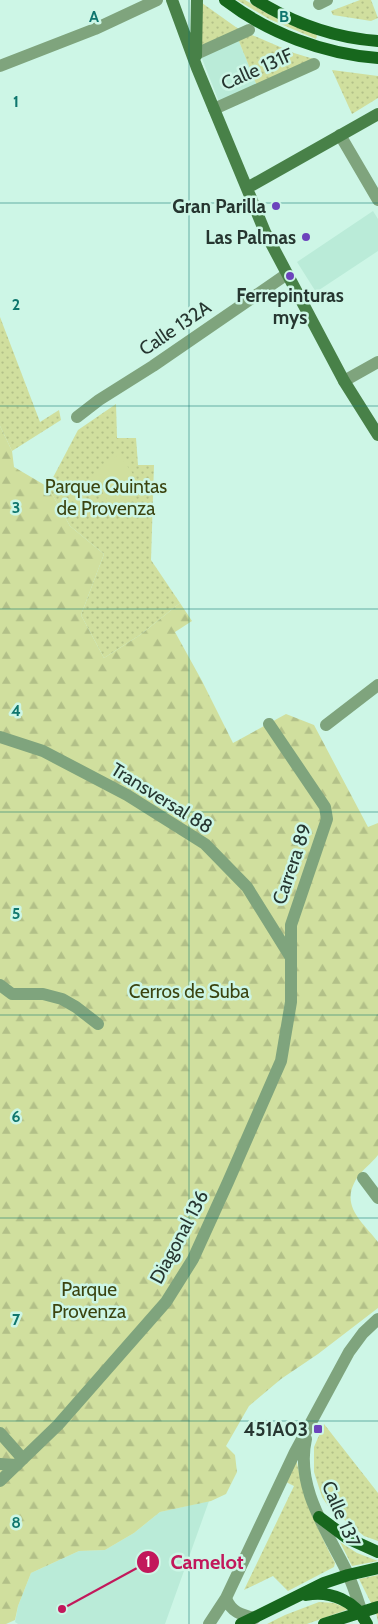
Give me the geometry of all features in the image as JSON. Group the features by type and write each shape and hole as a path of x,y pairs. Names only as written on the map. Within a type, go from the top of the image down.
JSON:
{"main road":[{"path":"172,0 197,68 265,232 344,381 376,428"},
{"path":"197,68 198,0"},
{"path":"225,0 266,26 311,44 360,57 378,58"},
{"path":"256,0 292,19 323,32 360,39 378,40"},
{"path":"246,188 378,114"},
{"path":"319,1517 347,1538 378,1552"},
{"path":"241,1624 301,1594 348,1575 378,1568"},
{"path":"278,1606 300,1597 315,1594 330,1595 345,1600 356,1609 366,1622"},
{"path":"330,1622 378,1607"}],"street":[{"path":"0,66 95,28 157,0"},
{"path":"196,54 249,30"},
{"name":"Calle 131F","path":"214,109 314,64"},
{"path":"340,136 376,192"},
{"name":"Calle 132A","path":"81,414 286,274"},
{"path":"344,381 378,362"},
{"path":"326,725 378,685"},
{"name":"Carrera 89","path":"269,724 325,807 327,819 291,925 290,956"},
{"name":"Transversal 88","path":"0,737 43,751 126,795 204,844 247,887 290,956"},
{"name":"Diagonal 136","path":"0,1481 58,1425 166,1302 193,1259 281,1061 292,1002 290,956"},
{"path":"0,985 12,994 43,994 62,999 98,1024"},
{"path":"363,1178 378,1198"},
{"name":"Calle 137","path":"209,1624 226,1598 312,1420 356,1342 371,1324 378,1319"},
{"name":"Calle 137","path":"312,1420 304,1449 305,1475 311,1498 348,1575 366,1622"},
{"path":"0,1433 20,1462 0,1464"},
{"path":"226,1598 228,1605 237,1613 255,1618"}],"shaded area":[{"path":"238,39 257,86 219,102 201,56"},
{"path":"373,211 378,219 378,251 316,292 297,262"},
{"path":"209,1501 165,1624 18,1624 15,1622 18,1606 31,1573 79,1551 105,1550 134,1533 160,1512"}],"green space":[{"path":"237,0 245,0 270,15 317,35 316,39 269,19"},
{"path":"360,0 371,0 378,18 371,21 333,15 331,11"},
{"path":"202,3 240,30 202,47"},
{"path":"252,35 294,53 317,60 257,86 238,39"},
{"path":"332,70 378,76 378,98 352,114"},
{"path":"0,317 40,422 59,410 61,420 12,451 0,426"},
{"name":"Parque Quintas de Provenza","path":"116,404 117,438 136,438 138,465 154,465 151,560 180,603 140,635 104,658 81,615 104,554 70,526 48,487 78,430"},
{"name":"Cerros de Suba","path":"0,426 12,451 14,467 48,487 70,526 104,554 81,615 104,658 140,635 180,603 192,621 175,632 233,743 286,714 314,725 368,827 378,823 378,1155 357,1178 352,1188 351,1197 355,1213 378,1242 378,1308 318,1354 281,1379 249,1406 226,1446 235,1455 237,1472 226,1494 211,1501 160,1512 134,1533 105,1550 79,1551 31,1573 18,1606 15,1620 6,1624 0,1624"},
{"path":"119,454 144,490 116,512 91,476"},
{"path":"324,1424 378,1493 378,1541 364,1536 330,1509 322,1497 314,1472 314,1447"},
{"path":"296,1458 316,1525 335,1563 334,1567 288,1591 273,1576 244,1590 294,1486 286,1482"},
{"path":"340,1542 357,1553 378,1561 352,1566"},
{"path":"378,1575 378,1622 376,1613 359,1579"},
{"path":"319,1602 334,1603 349,1609 307,1624 267,1624 285,1615"}],"place":[{"name":"Gran Parilla","path":"276,206"},
{"name":"Las Palmas","path":"306,237"},
{"name":"Ferrepinturas mys","path":"290,276"},
{"name":"451A03","path":"318,1429"},
{"name":"Camelot","path":"62,1609"}],"park label":[{"name":"Parque Provenza","path":"89,1300"}]}
